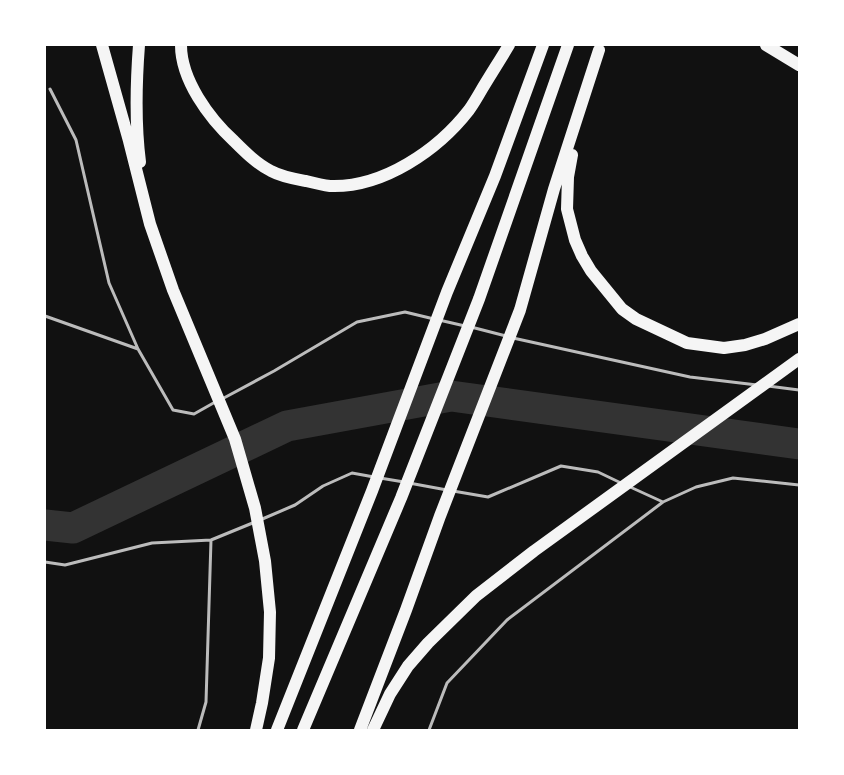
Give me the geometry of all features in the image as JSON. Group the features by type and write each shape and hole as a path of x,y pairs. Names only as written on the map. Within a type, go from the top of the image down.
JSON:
{"highway":[{"path":"102,45 129,141 150,224 173,290 211,380 237,447 255,508 265,561 270,612 269,658 262,704 256,730"},
{"path":"139,45 136,77 137,123 140,160 150,224"},
{"path":"181,45 184,68 196,93 211,116 228,136 251,157 272,172 295,179 330,186 356,184 380,177 403,167 423,154 450,131 470,109 509,45"},
{"path":"277,730 372,491 447,292 495,176 543,45"},
{"path":"303,730 401,498 479,299 568,45"},
{"path":"766,45 799,66"},
{"path":"360,730 440,516 520,310 554,189 599,48"},
{"path":"599,48 570,161 567,209 575,240 582,256 601,284 622,309 636,319 687,343 724,348 745,345 765,339 799,324"},
{"path":"372,730 390,694 408,666 431,639 458,612 502,575 799,359"}],"lane":[{"path":"50,88 76,140 109,283 138,349 173,410 194,414 274,371 357,322 405,312 548,346 690,377 799,390"},
{"path":"45,316 138,349"},
{"path":"45,562 65,565 152,543 211,540 295,505 323,486 352,473 488,497 561,466 598,472 663,502"},
{"path":"429,730 447,683 507,620 663,502 696,487 733,478 799,485"},
{"path":"198,730 206,702 211,540"}],"waterway":[{"path":"45,525 73,528 287,426 451,396 799,444"}]}
